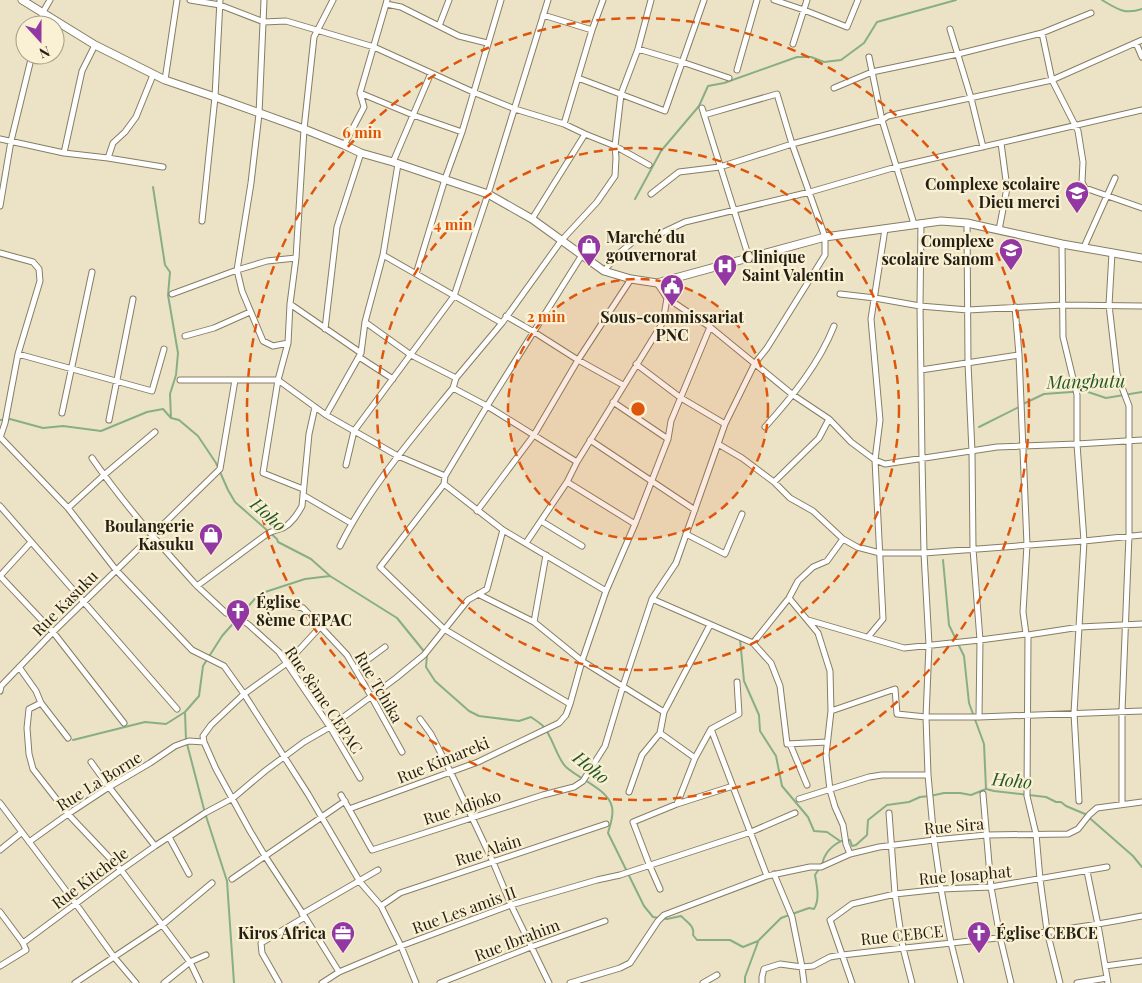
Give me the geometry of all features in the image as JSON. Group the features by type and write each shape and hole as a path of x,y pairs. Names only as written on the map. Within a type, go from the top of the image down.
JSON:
{"street":[{"path":"22,0 95,46 165,80 304,130 361,153 488,194 532,219 604,271 631,280 657,283 825,237 941,221 967,223 1062,244 1142,258"},
{"path":"42,15 50,0"},
{"path":"165,80 177,0"},
{"path":"190,0 220,3 264,22 286,21 374,47 472,92 515,109 564,124 615,146 649,165"},
{"path":"264,0 259,114 251,183 237,270 242,291 263,341 273,346 288,343"},
{"path":"333,0 314,37 304,130 296,258 290,304 288,343 278,380 263,472 303,492 351,523"},
{"path":"401,7 404,0"},
{"path":"439,26 448,0"},
{"path":"416,274 444,179 462,132 472,92 501,0"},
{"path":"346,466 354,431 454,296 515,109 548,0"},
{"path":"564,124 602,0"},
{"path":"340,546 351,523 398,456 454,388 456,378 502,323 561,241 597,202 615,176 615,146 621,94 638,49 651,0"},
{"path":"578,78 665,111 704,0"},
{"path":"737,70 757,0"},
{"path":"774,0 847,27 858,0"},
{"path":"793,44 807,0"},
{"path":"344,145 364,107 360,93 386,2 401,7 459,36 487,43"},
{"path":"202,221 215,97 220,3"},
{"path":"834,88 872,72 958,54 1042,33 1091,13"},
{"path":"543,15 592,30"},
{"path":"950,29 971,98 983,147"},
{"path":"1042,33 1052,80 1078,131 1083,162 1082,182 1085,188 1142,208"},
{"path":"651,194 679,172 720,167 792,144 882,120 888,116 1052,80 1139,42 1142,57"},
{"path":"64,153 82,71 95,46"},
{"path":"638,49 729,78"},
{"path":"869,57 882,120 896,167 918,224 924,553 929,645 926,717 928,775 941,889 961,983"},
{"path":"0,206 11,141 30,65"},
{"path":"326,416 360,355 365,322 383,255 396,163 413,115 431,73"},
{"path":"108,158 114,143 136,117 153,75"},
{"path":"360,93 413,115 462,132"},
{"path":"623,686 652,599 676,563 725,424 755,363 825,255 825,237 792,144 777,94 704,115"},
{"path":"702,108 748,258"},
{"path":"604,271 617,255 635,240 649,239 685,222 810,192 896,167 1142,110"},
{"path":"532,219 585,134"},
{"path":"0,139 64,153 163,167"},
{"path":"999,230 1007,188 1000,143"},
{"path":"325,329 337,227 361,153"},
{"path":"1084,248 1115,178"},
{"path":"967,223 968,363 972,452 973,549 980,640 980,717"},
{"path":"868,637 883,619 875,460 880,420 871,319 885,229"},
{"path":"1062,244 1063,336 1077,395 1077,444 1084,541 1074,713 1079,801"},
{"path":"1112,252 1110,305 1117,374 1129,406 1129,536 1122,711 1122,804"},
{"path":"0,253 34,262 40,269 40,281 18,354 5,423 0,437 68,508 116,570 192,650 224,666 285,757 360,882 381,906 401,946 416,983"},
{"path":"383,255 502,323"},
{"path":"570,704 444,629 380,567 444,484 445,476 487,406 582,256"},
{"path":"172,294 267,261 296,258"},
{"path":"62,413 92,272"},
{"path":"477,511 534,435 578,360 631,280"},
{"path":"657,283 667,298 710,327 793,395 829,419 851,442 875,460 885,464 922,460 997,447 1142,440"},
{"path":"840,294 920,306 968,310 1063,305 1142,306"},
{"path":"526,543 567,482 590,440 663,322 667,298"},
{"path":"109,420 134,299"},
{"path":"290,304 393,379"},
{"path":"1015,307 1027,546 1023,612 1027,635 1027,795 1036,834 1047,932 1060,983"},
{"path":"185,336 214,328 250,312"},
{"path":"506,316 578,360 624,385"},
{"path":"365,322 411,355 456,378"},
{"path":"765,427 793,395 828,343 834,326"},
{"name":"Rue Kimareki","path":"349,809 478,762 559,723 566,715 606,592 652,481 668,439 671,421 710,327"},
{"path":"18,354 152,391 164,348"},
{"path":"921,370 1018,355"},
{"path":"636,364 681,398 725,424"},
{"path":"180,380 278,380 326,416 398,456 445,476"},
{"name":"Rue Kasuku","path":"0,687 53,632 219,470 235,380"},
{"path":"454,388 487,406 577,462"},
{"path":"613,402 668,439"},
{"path":"92,458 152,535 197,586 270,532 289,524 297,516 302,506 309,434 315,407"},
{"path":"774,482 819,438 829,419"},
{"path":"68,508 155,432"},
{"path":"590,440 695,510"},
{"path":"718,444 742,458 774,482 790,498 813,512 843,539 857,547 880,553 924,553 1027,546 1142,535"},
{"path":"567,482 635,524"},
{"path":"444,484 503,530 606,592"},
{"path":"0,506 177,709"},
{"path":"686,534 725,554 742,514"},
{"path":"541,521 582,546"},
{"name":"Rue Kitchele","path":"0,966 26,950 23,943 121,870 169,836 233,798 304,742 330,727 396,678 425,653 468,600 487,589 503,530"},
{"path":"753,643 789,598 798,581 813,568 827,561 843,539"},
{"path":"31,542 0,576 53,632 124,723"},
{"path":"534,622 546,555"},
{"name":"Rue 8ème CEPAC","path":"197,586 226,613 237,617 249,625 278,652 330,727 360,778"},
{"path":"478,594 534,622 582,661 664,712"},
{"path":"789,598 818,633 830,671 831,711 826,755 830,790 843,825 846,844 850,854"},
{"path":"652,599 753,643 771,663 780,686 786,744 827,742"},
{"name":"Rue Tchika","path":"284,604 304,608 347,655 402,752"},
{"path":"808,620 904,648 1027,635 1080,627 1142,624"},
{"path":"629,792 642,755 660,733 664,712 710,625"},
{"path":"321,626 287,663 244,694 211,725 203,736 216,769 264,856 339,972"},
{"path":"355,669 385,647"},
{"path":"19,667 36,691 41,703 68,738"},
{"path":"677,804 695,758 711,729 739,714 737,682"},
{"name":"Rue Adjoko","path":"349,809 372,850 472,817 574,787 584,780 605,746 623,686"},
{"path":"831,711 895,689 897,714 926,717 1142,711"},
{"path":"41,703 29,709 27,728 28,754 33,769 68,814 121,870 190,962 200,983"},
{"name":"Rue Tchika","path":"420,719 431,734 451,773 549,983"},
{"path":"711,729 767,876"},
{"path":"660,733 695,758"},
{"name":"Rue La Borne","path":"29,842 108,787 175,746 186,742 204,742"},
{"path":"790,744 807,785"},
{"path":"92,762 108,787 155,846"},
{"path":"799,799 869,777 882,775 928,775"},
{"path":"660,889 633,822 677,804 733,786"},
{"path":"983,794 991,887 1000,937 1012,983"},
{"path":"341,795 349,809"},
{"path":"232,879 344,801"},
{"name":"Rue Sira","path":"570,983 620,968 630,963 664,915 767,876 810,867 819,867 850,854 891,845 986,835 1068,834 1078,829 1097,808 1142,802"},
{"path":"0,803 114,957 136,983"},
{"name":"Rue Les amis II","path":"322,983 339,972 401,946 511,905 620,875 751,832 796,813"},
{"path":"889,813 895,894 912,983"},
{"name":"Rue Alain","path":"381,906 400,893 606,824"},
{"path":"0,850 21,833"},
{"path":"169,836 189,874"},
{"name":"Rue Josaphat","path":"842,955 830,920 852,904 895,894 941,889 991,887 1107,867"},
{"path":"279,983 262,953 261,943 303,915 378,870"},
{"path":"1077,983 1108,980 1087,871"},
{"path":"774,874 791,915 804,983"},
{"path":"75,983 162,925 212,883"},
{"path":"0,912 23,943"},
{"name":"Rue CEBCE","path":"802,967 813,966 842,955 1047,932 1098,925 1142,916"},
{"name":"Rue Ibrahim","path":"440,983 531,947 605,921"},
{"path":"164,983 190,962 206,955"},
{"path":"842,955 852,983"},
{"path":"1105,966 1142,961"},
{"path":"762,983 764,969 780,964 802,967"},
{"path":"703,983 717,975"}],"waterway":[{"path":"635,199 661,151 699,106 708,86 724,83 797,57 811,57 824,62 841,60 864,43 877,22 956,0"},
{"path":"1102,0 1126,11 1142,9"},
{"path":"153,187 165,265 170,272 168,295 178,353 176,375 170,394 171,418"},
{"name":"Mangbutu","path":"1023,404 1044,394 1085,391 1106,398 1142,392"},
{"name":"Mangbutu","path":"979,427 1019,407"},
{"name":"Hoho","path":"0,420 10,419 43,428 63,426 101,431 147,412 163,409 171,418 179,420 198,436 216,463 235,502 277,539 278,542 311,559 330,576 397,618 427,655 426,667 435,681 469,711 479,716 519,721 531,717 543,726 566,767 599,790 609,801 612,807 612,820 608,833 644,906 653,917 667,919 681,916 692,927 693,935 697,940 730,940 743,947 758,941 781,918 809,908 814,909 817,897 815,875 819,869"},
{"path":"943,560 949,625 964,656 969,703 984,744 986,789"},
{"path":"73,740 145,722 166,724 185,712 199,696 203,666 222,636 259,594 305,579 330,576"},
{"path":"740,639 744,681 759,715 760,731 776,756 782,786 808,817 814,831 827,832 840,841"},
{"path":"185,712 186,740 205,813 227,881 234,983"},
{"name":"Hoho","path":"822,865 827,853 836,844 850,840 852,846 856,845 867,835 868,820 887,805 909,802 920,797 944,793 971,795 986,789 1046,797 1056,802 1061,802 1085,814 1133,856 1142,867"},
{"path":"745,983 745,977 758,942"}],"place":[{"name":"Complexe scolaire Dieu merci","path":"1077,214"},
{"name":"Marché du gouvernorat","path":"589,267"},
{"name":"Complexe scolaire Sanom","path":"1011,271"},
{"name":"Clinique Saint Valentin","path":"725,287"},
{"name":"Sous-commissariat PNC","path":"672,307"},
{"name":"Boulangerie Kasuku","path":"211,556"},
{"name":"Église 8ème CEPAC","path":"238,632"},
{"name":"Kiros Africa","path":"343,954"},
{"name":"Église CEBCE","path":"979,954"}]}
